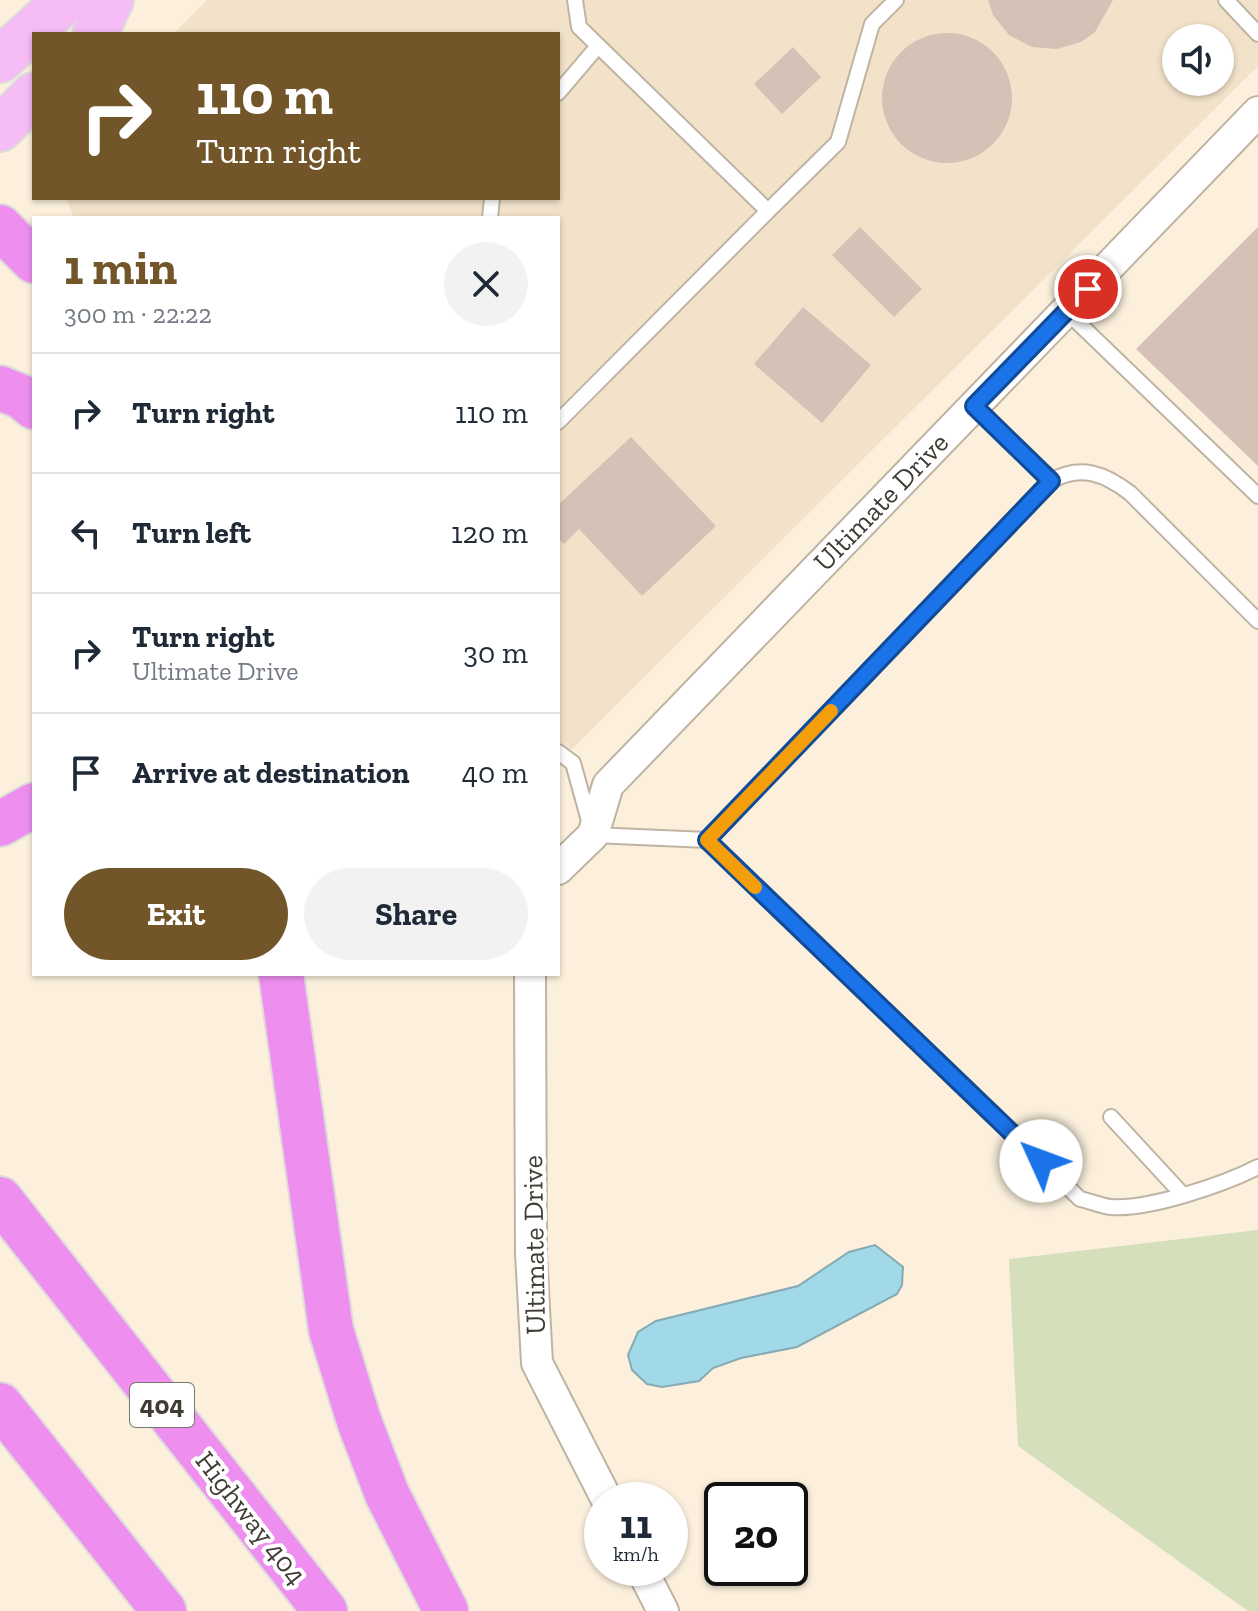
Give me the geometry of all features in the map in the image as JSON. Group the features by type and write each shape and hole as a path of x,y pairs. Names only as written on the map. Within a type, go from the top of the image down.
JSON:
{"highway":[{"path":"0,227 32,259"},
{"path":"0,388 22,397 32,405"},
{"path":"0,824 32,806"},
{"path":"281,976 331,1330 359,1421 387,1494 446,1611"},
{"name":"Highway 404","path":"0,1199 325,1611"},
{"path":"0,1405 164,1611"}],"main road":[{"path":"0,60 66,0"},
{"path":"96,32 111,0"},
{"path":"0,129 32,97"}],"street":[{"name":"Ultimate Drive","path":"560,867 593,835 608,785 1258,112"},
{"name":"Ultimate Drive","path":"530,976 531,1253 537,1363 598,1482"},
{"path":"650,1586 663,1611"}],"lane":[{"path":"575,0 579,27 768,211"},
{"path":"560,420 838,142 872,24 896,0"},
{"path":"1226,0 1258,34"},
{"path":"560,91 598,46"},
{"path":"1066,311 1258,496"},
{"path":"974,406 1051,481"},
{"path":"707,840 1051,481 1068,472 1112,480 1130,493 1258,621"},
{"path":"560,753 573,763 593,835 707,840 1080,1199 1112,1207 1183,1195 1232,1181 1258,1167"},
{"path":"1111,1117 1183,1195"}],"shaded area":[{"path":"207,0 1258,0 1258,66 1234,90 1234,24 1162,24 1162,96 1228,96 560,761 560,216 73,216 67,200 560,200 560,32 175,32"}],"green space":[{"path":"1258,1230 1258,1611 1248,1611 1018,1446 1009,1259"}],"water":[{"path":"875,1245 903,1267 902,1285 897,1294 797,1347 741,1358 713,1368 699,1381 662,1387 647,1384 632,1370 628,1355 638,1332 656,1321 798,1286 849,1252"}],"building":[{"path":"988,0 1113,0 1095,32 1081,42 1057,49 1032,47 1009,35 993,15"},
{"path":"947,33 972,38 993,52 1007,73 1012,98 1007,123 993,144 972,158 947,163 922,158 901,144 887,123 882,98 887,73 901,52 922,38"},
{"path":"793,47 821,77 782,114 754,84"},
{"path":"860,227 922,289 894,317 832,255"},
{"path":"1258,227 1258,466 1136,349"},
{"path":"803,307 871,365 822,423 754,364"},
{"path":"631,437 716,526 642,596 579,529 564,544 560,540 560,503"}],"slow traffic":[{"path":"755,887 707,840 831,711"}],"route":[{"path":"1041,1161 707,840 1051,481 974,406 1088,289"}]}
